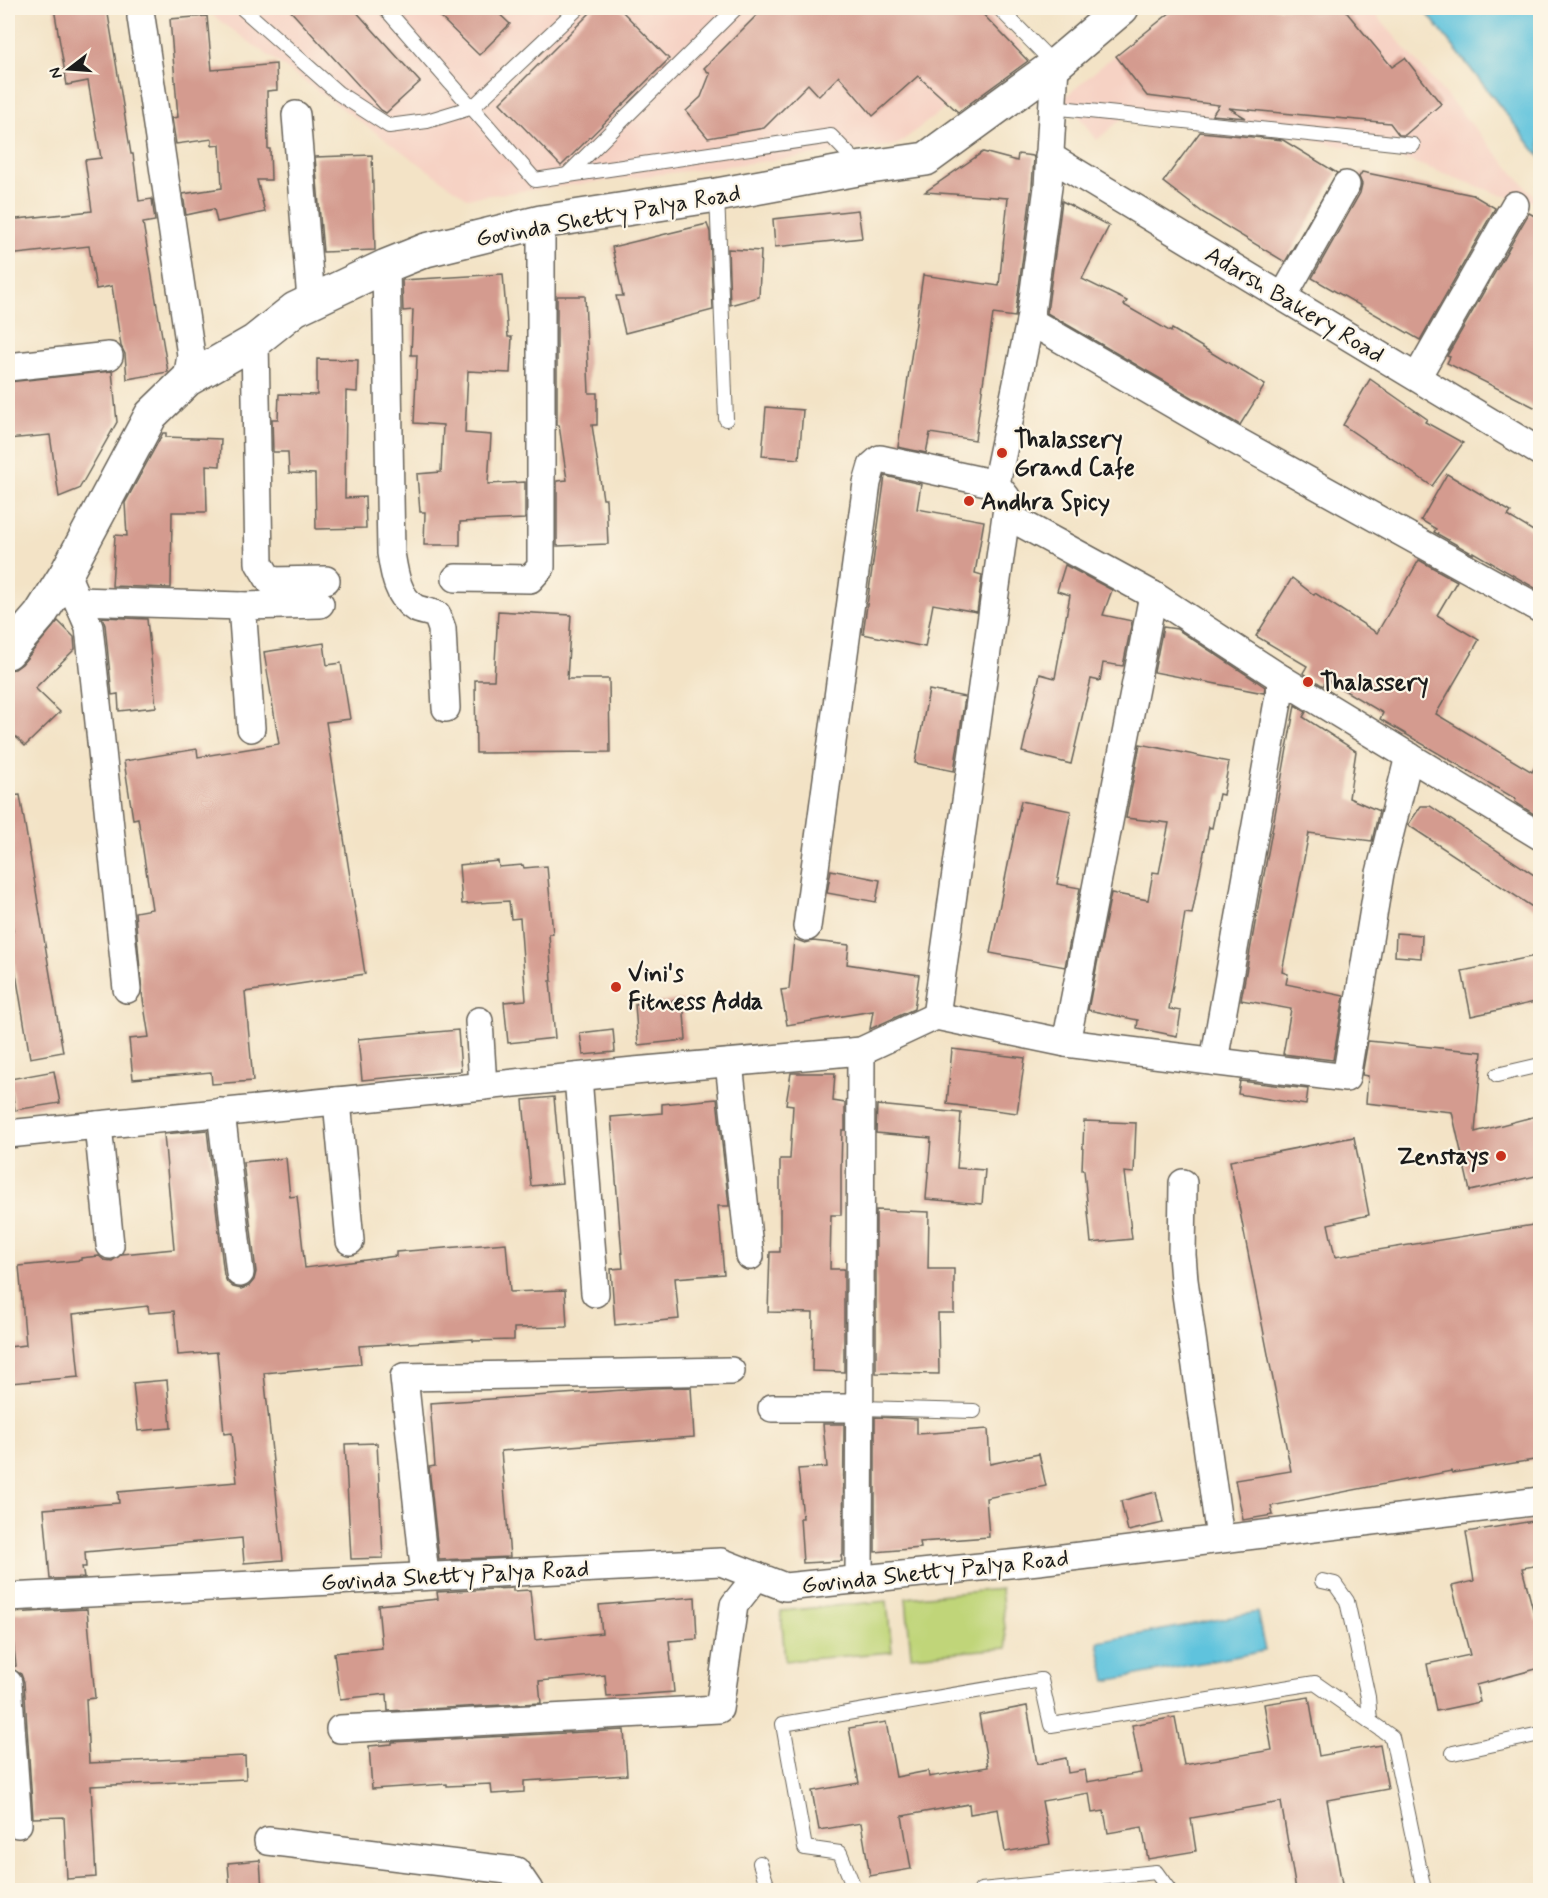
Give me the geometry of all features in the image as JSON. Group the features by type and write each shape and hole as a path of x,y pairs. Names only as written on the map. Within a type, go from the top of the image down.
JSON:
{"street":[{"name":"Govinda Shetty Palya Road","path":"8,649 40,615 72,587 151,415 187,380 255,341 311,300 426,250 541,222 926,159 1055,65 1122,8"},
{"path":"141,17 191,355 187,380"},
{"path":"996,484 1030,321 1048,187 1055,65"},
{"path":"296,115 311,300"},
{"name":"Adarsh Bakery Road","path":"1050,156 1540,452"},
{"path":"1283,297 1346,185"},
{"path":"1417,377 1515,205"},
{"path":"456,578 530,579 541,567 541,222"},
{"path":"386,266 391,553 394,572 405,598 415,608 437,615 442,629 446,708"},
{"path":"1030,321 1233,439 1540,609"},
{"path":"127,988 89,627 72,587 242,606 323,592 270,581 260,563 255,341"},
{"path":"8,367 109,356"},
{"path":"807,927 865,495 872,466 880,459 996,484 1013,506 1006,515 936,1016"},
{"path":"1006,515 1152,595 1282,679 1540,836"},
{"path":"1066,1043 1152,595"},
{"path":"242,606 250,728"},
{"path":"1214,1061 1282,679"},
{"path":"8,1134 861,1051 936,1016 1066,1043 1346,1078 1380,873 1409,756"},
{"path":"479,1021 483,1086"},
{"path":"860,1580 861,1051"},
{"path":"729,1063 750,1256"},
{"path":"578,1077 595,1293"},
{"path":"337,1101 350,1241"},
{"path":"221,1112 240,1273"},
{"path":"98,1125 110,1245"},
{"path":"1183,1183 1184,1280 1220,1538"},
{"path":"425,1576 404,1377 731,1371"},
{"path":"772,1408 860,1408"},
{"name":"Govinda Shetty Palya Road","path":"8,1597 721,1562 785,1587 1540,1502"},
{"path":"340,1729 718,1709 734,1605 757,1576"},
{"path":"8,1683 18,1824"},
{"path":"268,1841 516,1871 529,1890"}],"lane":[{"path":"242,8 338,93 389,126 427,121 473,107 578,8"},
{"path":"384,8 535,180 831,136 862,168"},
{"path":"567,175 736,8"},
{"path":"999,8 1055,65"},
{"path":"1052,107 1413,145"},
{"path":"717,195 726,419"},
{"path":"1497,1075 1540,1065"},
{"path":"860,1408 974,1411"},
{"path":"1322,1581 1335,1584 1347,1601 1368,1697 1370,1722"},
{"path":"855,1890 840,1852 805,1848 783,1724 1041,1680 1051,1725 1316,1683 1392,1737 1424,1890"},
{"path":"1453,1753 1540,1734"},
{"path":"760,1863 768,1888 780,1890"},
{"path":"981,1890 1156,1872 1168,1890"}],"shaded area":[{"path":"202,8 986,8 1024,47 897,145 467,198"},
{"path":"1170,8 1370,8 1540,203 1501,195 1410,161 1228,121 1130,112 1097,140 1064,98"}],"green space":[{"path":"1001,1589 1007,1648 911,1656 906,1598"},
{"path":"887,1601 892,1652 785,1661 781,1611"}],"water":[{"path":"1423,8 1540,8 1540,157"},
{"path":"1257,1612 1265,1651 1106,1681 1098,1642"}],"building":[{"path":"54,8 107,8 139,201 152,199 155,221 143,223 168,372 127,379 125,354 121,346 112,286 96,289 89,246 8,255 8,220 92,211 85,160 101,158 88,81 67,85"},
{"path":"288,8 353,8 420,82 386,113"},
{"path":"431,8 493,8 510,24 479,55"},
{"path":"595,8 619,8 669,59 561,166 500,103"},
{"path":"764,8 977,8 1028,61 958,112 918,76 873,116 839,76 819,96 808,84 764,128 708,138 686,111 701,97 710,74 704,68"},
{"path":"1176,8 1343,8 1392,67 1405,58 1441,104 1405,135 1399,135 1390,123 1229,108 1246,118 1212,115 1219,105 1147,96 1116,56"},
{"path":"207,16 212,70 276,64 277,90 267,91 271,180 257,180 265,212 217,222 214,209 186,215 183,194 222,188 220,145 212,146 212,139 176,144 172,118 178,117 170,19"},
{"path":"1200,132 1283,140 1337,173 1285,262 1202,212 1163,182"},
{"path":"983,152 1017,161 1018,154 1034,158 1015,317 993,314 975,440 930,433 926,453 898,447 923,275 999,286 1008,198 925,192"},
{"path":"372,155 375,250 323,252 315,157"},
{"path":"1362,172 1473,195 1495,208 1420,340 1312,278 1360,193 1362,184 1359,177"},
{"path":"1062,201 1109,226 1082,279 1127,301 1124,305 1171,332 1172,329 1265,385 1240,425 1047,313"},
{"path":"858,210 862,238 775,247 773,219"},
{"path":"1529,213 1540,219 1540,410 1447,363 1450,357 1447,356"},
{"path":"707,224 710,232 713,310 625,333 616,296 623,296 612,247"},
{"path":"728,249 761,251 759,297 730,305"},
{"path":"503,274 508,337 512,337 510,373 468,371 465,433 491,435 488,484 525,482 525,519 460,522 460,545 424,545 425,512 420,512 417,474 441,472 443,425 414,423 417,355 411,355 413,310 403,311 402,280"},
{"path":"557,296 585,296 589,393 597,393 597,425 592,425 603,499 606,499 608,544 557,546 557,481 567,480 559,425 557,425"},
{"path":"317,359 358,360 357,392 346,391 345,498 365,497 366,528 316,529 315,474 289,473 288,452 273,452 272,419 278,419 279,394 317,395"},
{"path":"112,371 117,422 79,489 59,497 50,435 8,439 8,382"},
{"path":"1370,379 1427,419 1425,422 1463,443 1432,486 1343,425"},
{"path":"766,407 803,410 799,459 762,456"},
{"path":"163,433 166,433 166,437 221,439 220,466 206,465 207,512 172,512 171,588 112,586 115,535 127,536 125,503"},
{"path":"1447,474 1511,512 1508,516 1540,535 1540,591 1434,532 1436,529 1421,520"},
{"path":"885,476 921,484 917,509 984,521 975,573 982,575 977,612 933,604 925,647 863,634"},
{"path":"1419,560 1457,581 1437,615 1479,640 1436,714 1532,772 1540,757 1540,818 1515,802 1516,799 1380,719 1383,713 1327,680 1323,686 1303,673 1307,666 1256,636 1292,578 1314,595 1315,593 1377,633"},
{"path":"1065,565 1112,590 1103,615 1132,621 1123,666 1103,663 1100,681 1091,679 1071,764 1022,752 1040,674 1055,678 1070,595 1057,591"},
{"path":"498,611 571,615 567,679 609,679 610,752 476,753 475,680 494,680"},
{"path":"102,617 147,619 156,707 119,711 118,694 112,695 105,625"},
{"path":"58,621 74,637 75,649 35,688 60,712 25,746 8,729 8,670 15,669 22,664"},
{"path":"1163,627 1177,629 1265,687 1264,693 1154,672"},
{"path":"324,643 327,665 341,663 350,719 326,722 365,974 245,992 253,1081 212,1084 211,1072 133,1079 129,1039 149,1037 142,993 135,912 152,909 138,818 133,819 124,761 197,749 198,757 279,744 264,652"},
{"path":"929,690 965,697 954,771 915,763"},
{"path":"1295,705 1306,712 1303,717 1356,751 1349,798 1379,811 1372,841 1309,833 1282,972 1288,974 1286,984 1344,996 1333,1060 1283,1054 1291,1009 1241,1000"},
{"path":"1140,744 1229,762 1223,795 1219,794 1212,828 1209,827 1192,914 1185,913 1169,1009 1181,1011 1177,1036 1137,1028 1138,1020 1088,1010 1111,893 1148,900 1153,872 1159,873 1169,823 1126,818"},
{"path":"20,795 63,1052 30,1058 9,932 13,931 8,897 8,796"},
{"path":"1021,801 1071,811 1057,884 1080,888 1065,967 990,953"},
{"path":"1421,806 1430,806 1540,879 1540,912 1408,825"},
{"path":"498,861 499,867 547,866 553,934 549,934 555,1038 508,1043 504,1002 526,1000 520,918 511,919 509,901 462,904 459,865"},
{"path":"831,870 880,880 876,902 827,893"},
{"path":"1396,933 1422,935 1421,958 1395,956"},
{"path":"794,939 805,943 813,941 849,945 847,964 919,975 914,1009 870,1029 873,1011 787,1025 781,990 789,989"},
{"path":"1540,955 1540,1001 1471,1016 1462,971"},
{"path":"683,1000 686,1040 638,1045 635,1004"},
{"path":"613,1029 615,1052 583,1055 580,1033"},
{"path":"458,1030 461,1071 362,1080 358,1039"},
{"path":"1368,1041 1482,1052 1475,1132 1540,1115 1540,1175 1470,1191 1452,1112 1366,1103 1368,1076 1362,1075"},
{"path":"952,1049 1025,1058 1017,1113 947,1104"},
{"path":"54,1071 60,1103 15,1110 10,1079"},
{"path":"791,1073 835,1073 833,1101 845,1103 845,1130 842,1130 841,1215 831,1215 830,1269 844,1269 844,1372 812,1371 813,1313 768,1312 770,1252 780,1252 780,1159 790,1159 793,1105 786,1104"},
{"path":"1240,1081 1308,1089 1306,1105 1238,1094"},
{"path":"554,1097 562,1183 531,1186 523,1100"},
{"path":"717,1099 729,1206 718,1206 724,1274 675,1278 679,1319 615,1325 611,1269 623,1268 611,1117 662,1113 662,1104"},
{"path":"877,1105 961,1113 957,1168 985,1170 982,1204 926,1199 931,1138 876,1133"},
{"path":"1084,1121 1136,1123 1134,1173 1124,1172 1132,1239 1091,1243 1084,1170 1082,1170"},
{"path":"207,1130 224,1275 233,1287 241,1289 249,1286 256,1272 243,1162 286,1158 290,1197 297,1196 305,1268 396,1256 396,1252 506,1243 510,1292 565,1290 567,1327 514,1328 514,1340 473,1341 473,1339 359,1346 361,1364 264,1373 283,1560 244,1563 242,1538 85,1552 86,1567 82,1567 84,1578 50,1579 44,1509 119,1503 118,1492 237,1482 232,1433 224,1434 217,1352 178,1355 174,1311 149,1313 148,1306 73,1314 79,1377 10,1383 8,1347 26,1345 19,1266 99,1256 104,1260 112,1261 122,1254 174,1249 164,1134"},
{"path":"1354,1137 1369,1215 1328,1224 1335,1257 1533,1225 1540,1273 1540,1459 1452,1473 1451,1471 1271,1506 1273,1515 1243,1520 1235,1480 1291,1471 1230,1161"},
{"path":"876,1210 929,1212 928,1269 954,1269 954,1313 938,1313 939,1374 876,1373"},
{"path":"167,1380 171,1428 138,1431 133,1383"},
{"path":"691,1387 694,1437 501,1451 510,1557 439,1560 429,1467 435,1466 430,1403"},
{"path":"875,1417 917,1419 917,1434 988,1429 990,1464 1039,1454 1046,1486 986,1498 989,1537 920,1542 921,1548 875,1552"},
{"path":"823,1424 844,1424 843,1555 841,1555 842,1561 803,1563 800,1518 803,1518 798,1469 827,1467"},
{"path":"377,1443 383,1558 351,1559 345,1444"},
{"path":"1156,1492 1163,1523 1128,1531 1121,1501"},
{"path":"1533,1521 1540,1565 1522,1568 1536,1621 1540,1619 1540,1668 1476,1685 1480,1702 1436,1711 1427,1664 1470,1655 1452,1586 1474,1581 1466,1532"},
{"path":"513,1588 513,1591 530,1590 535,1640 602,1633 599,1605 695,1597 697,1639 669,1641 674,1692 607,1697 605,1675 539,1681 541,1703 388,1711 387,1694 340,1699 334,1653 382,1648 378,1605 438,1599 437,1592"},
{"path":"87,1609 95,1698 86,1699 89,1763 245,1756 246,1779 91,1786 96,1877 67,1879 64,1817 33,1818 24,1682 21,1674 10,1668 16,1666 10,1613"},
{"path":"1309,1697 1319,1756 1380,1745 1388,1789 1327,1800 1343,1890 1296,1890 1281,1802 1191,1818 1196,1851 1148,1859 1142,1827 1108,1833 1104,1811 1092,1813 1089,1793 1042,1801 1050,1844 1005,1852 998,1809 970,1814 969,1804 902,1816 911,1869 870,1876 861,1823 819,1830 812,1791 859,1783 849,1728 886,1722 896,1777 928,1771 929,1777 988,1767 979,1715 1027,1706 1037,1764 1066,1758 1068,1773 1085,1770 1087,1782 1141,1773 1132,1725 1175,1717 1184,1765 1272,1750 1264,1704"},
{"path":"624,1730 627,1775 524,1781 524,1792 492,1794 491,1784 447,1786 447,1784 372,1789 369,1746 392,1744 392,1742"},
{"path":"260,1860 262,1890 230,1890 228,1863"}],"place":[{"name":"Thalassery Grand Cafe","path":"1002,453"},
{"name":"Andhra Spicy","path":"969,501"},
{"name":"Thalassery","path":"1308,682"},
{"name":"Vini's Fitness Adda","path":"616,987"},
{"name":"Zenstays","path":"1501,1156"}]}
